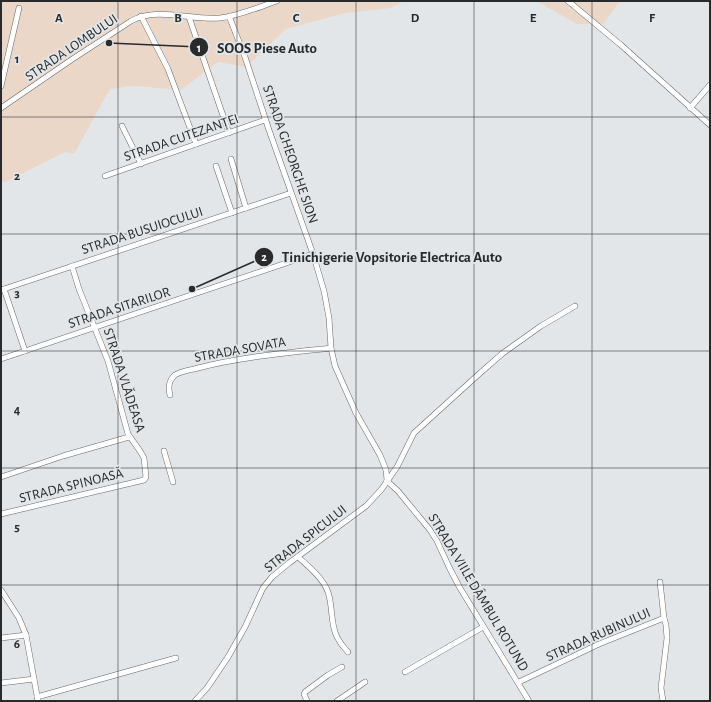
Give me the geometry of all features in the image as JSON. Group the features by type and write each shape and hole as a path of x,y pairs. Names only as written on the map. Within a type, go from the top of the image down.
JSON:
{"street":[{"name":"STRADA LOMBULUI","path":"1,108 71,60 141,16 156,14 218,18 277,1"},
{"path":"568,1 621,46 710,126"},
{"path":"1,86 19,8"},
{"path":"141,16 168,69 196,144"},
{"name":"STRADA GHEORGHE SION","path":"229,16 245,57 265,120 313,254 324,291 329,318 331,348 335,366 356,413 380,455 386,470 387,481"},
{"path":"189,17 229,133"},
{"path":"690,108 710,85"},
{"name":"STRADA CUTEZANȚEI","path":"105,176 265,120"},
{"path":"122,126 140,164"},
{"path":"231,159 246,208"},
{"path":"216,166 232,213"},
{"name":"STRADA BUSUIOCULUI","path":"2,290 291,193"},
{"name":"STRADA SITARILOR","path":"1,359 313,254"},
{"name":"STRADA VLĂDEASA","path":"72,266 79,289 108,361 125,428 129,437 143,454 146,478"},
{"path":"2,290 25,351"},
{"name":"STRADA SPICULUI","path":"195,701 210,683 228,657 263,588 272,577 366,506 387,481 400,462 412,437 418,430 503,353 541,326 575,306"},
{"name":"STRADA SOVATA","path":"170,395 169,386 171,380 174,376 183,372 236,360 331,348"},
{"path":"1,477 63,456 129,437"},
{"path":"164,451 173,482"},
{"name":"STRADA SPINOASĂ","path":"1,514 144,480 146,478"},
{"name":"STRADA VIILE DÂMBUL ROTUND","path":"387,481 398,491 437,540 450,569 483,627 519,682 529,701"},
{"path":"298,557 310,568 326,587 337,638 348,652"},
{"path":"660,582 667,638 661,688 663,701"},
{"path":"1,590 19,618 26,635 38,699 176,658"},
{"name":"STRADA RUBINULUI","path":"519,682 599,644 664,618"},
{"path":"406,672 483,627"},
{"path":"1,638 26,635"},
{"path":"307,701 304,693 328,675 342,667"},
{"path":"1,683 34,679"},
{"path":"337,701 365,682"}],"shaded area":[{"path":"1,1 404,1 391,8 345,13 286,29 246,67 218,62 181,90 134,86 110,89 74,154 65,152 5,182 1,181"},
{"path":"536,1 620,1 603,24 577,24"}],"place":[{"name":"SOOS Piese Auto","path":"109,43"},
{"name":"Tinichigerie Vopsitorie Electrica Auto","path":"192,289"}]}
